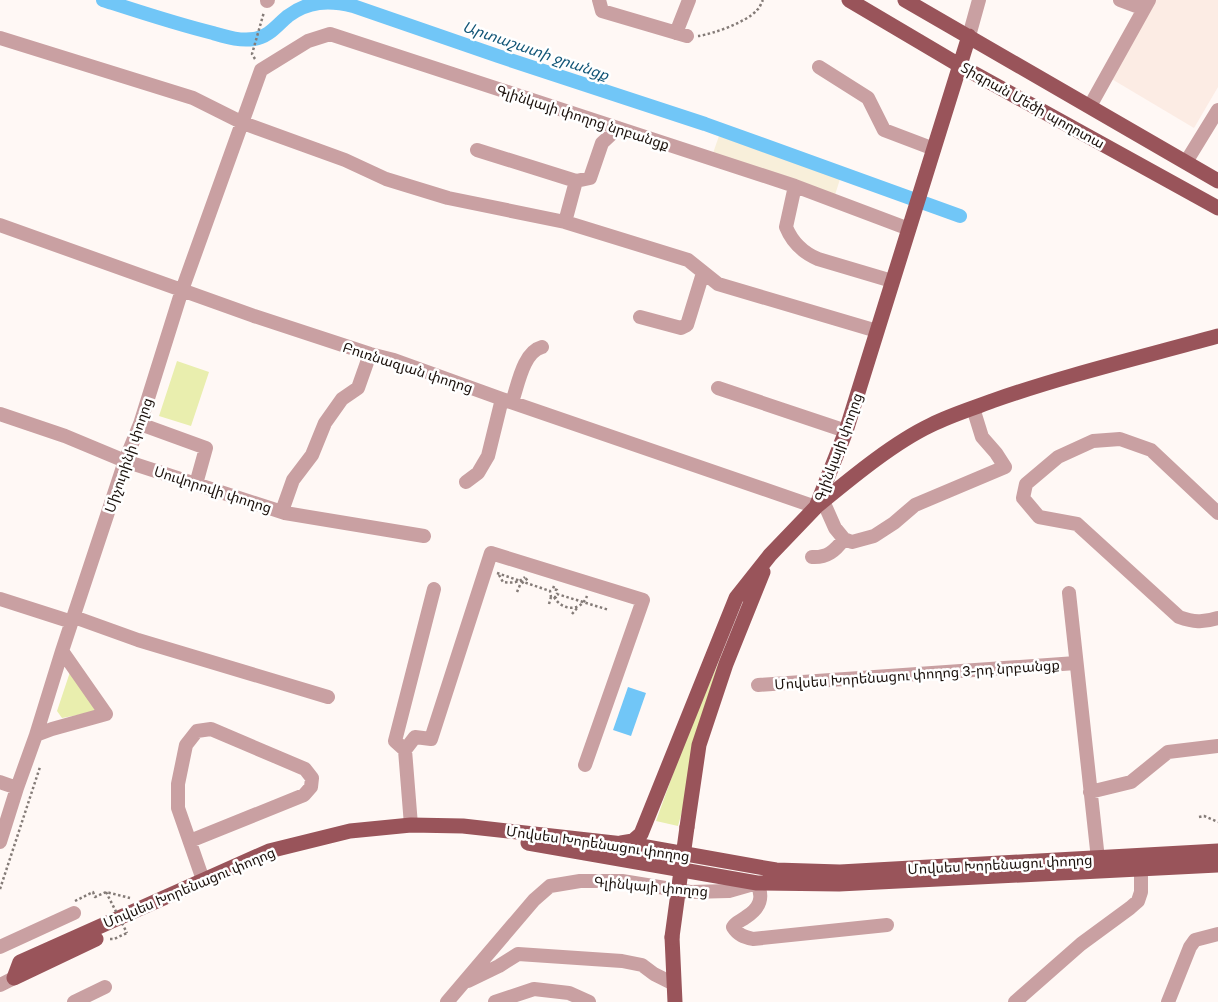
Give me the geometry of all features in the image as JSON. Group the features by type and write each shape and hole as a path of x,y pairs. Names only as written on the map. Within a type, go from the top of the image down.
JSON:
{"main road":[{"name":"Տիգրան Մեծի պողոտա","path":"849,0 959,65 1218,208"},
{"name":"Տիգրան Մեծի պողոտա","path":"905,0 1218,181"},
{"name":"Գլինկայի փողոց","path":"615,843 633,841 641,834 736,598 770,555 819,504 846,431 969,36"},
{"path":"819,504 896,446 929,426 1037,385 1218,336"},
{"path":"675,1002 672,937 699,745 726,664 770,555"},
{"name":"Մովսես Խորենացու փողոց","path":"7,976 20,962 269,851 350,831 412,825 463,826 641,846 776,870 840,872 1098,859 1141,863 1218,865"},
{"name":"Մովսես Խորենացու փողոց","path":"7,976 208,884 270,860 346,840 448,835 534,844 757,883 839,884 1141,863 1218,851"}],"street":[{"path":"599,0 602,10 682,35 689,0"},
{"name":"Գլինկայի փողոց","path":"969,36 979,0"},
{"path":"1090,106 1147,4 1120,0"},
{"name":"Գլինկայի փողոց նրբանցք","path":"261,70 308,41 330,34 911,225"},
{"path":"0,38 193,98 243,123 345,160 386,179 448,198 564,222 688,260 718,284 877,331"},
{"path":"819,67 868,98 884,130 934,149"},
{"name":"Միչուրինի փողոց","path":"0,842 125,461 140,424 182,290 261,70"},
{"path":"1186,162 1218,110"},
{"path":"477,150 576,181 590,178 602,143 618,128"},
{"path":"564,222 576,181"},
{"path":"795,186 786,227 799,247 818,259 892,281"},
{"name":"Բուռնազյան փողոց","path":"0,225 254,316 394,360 507,401 819,504"},
{"path":"640,317 681,328 687,325 703,273"},
{"path":"466,482 478,472 488,456 507,401 527,356 536,348 542,347"},
{"path":"284,512 293,480 312,456 325,423 342,399 358,388 370,354"},
{"path":"718,388 846,431"},
{"path":"819,504 844,539 852,542 874,536 902,517 915,505 1005,467 982,437 973,408"},
{"name":"Սուվորովի փողոց","path":"0,414 65,436 125,461 284,512 424,536"},
{"path":"140,424 206,448 196,484"},
{"path":"1218,513 1151,450 1120,439 1093,441 1058,457 1026,484 1023,498 1038,518 1077,524 1179,617 1192,622 1205,622 1218,618"},
{"path":"812,557 819,558 834,552 844,539"},
{"path":"412,825 406,750 415,737 431,739 490,553 643,600 586,765"},
{"path":"406,750 394,741 434,589"},
{"name":"Մովսես Խորենացու փողոց 3-րդ նրբանցք","path":"1069,593 1098,859"},
{"path":"0,599 328,697"},
{"path":"36,736 52,729 106,714 62,651"},
{"name":"Մովսես Խորենացու փողոց 3-րդ նրբանցք","path":"758,685 1076,663"},
{"path":"190,841 304,795 311,788 312,778 305,769 226,734 211,729 197,731 186,745 178,784 178,808 190,841 204,879"},
{"path":"1090,792 1132,782 1168,752 1218,746"},
{"path":"0,782 17,788"},
{"path":"622,881 641,846"},
{"path":"1016,1002 1081,944 1138,901 1141,892 1141,863"},
{"name":"Գլինկայի փողոց","path":"447,1002 534,900 550,886 580,881 622,881 690,892 729,891 757,883"},
{"path":"757,883 761,891 761,898 757,907 733,927 736,933 743,937 753,939 788,936 887,924"},
{"path":"0,947 74,913"},
{"path":"1168,1002 1190,947 1195,940 1218,934"},
{"path":"463,983 499,966 518,954 622,961 642,965 654,974 674,984"},
{"name":"Մովսես Խորենացու փողոց","path":"0,985 7,976"},
{"path":"74,1002 105,987"},
{"path":"495,1002 534,989 568,993 589,1002"}],"path":[{"path":"255,45 268,0"},
{"path":"682,35 701,36 723,30 756,12 763,0"},
{"path":"517,592 528,572"},
{"path":"528,578 521,582 503,582 498,574 521,582 550,591 561,606 578,607"},
{"path":"549,583 553,589 557,590 558,594 608,610"},
{"path":"572,614 584,602 588,591"},
{"path":"549,604 553,597 558,594"},
{"path":"0,889 40,767"},
{"path":"1199,817 1204,816 1218,822"},
{"path":"95,897 106,892 127,933 114,939"}],"shaded area":[{"path":"1156,0 1218,0 1218,87 1194,128 1110,78"},
{"path":"719,136 840,179 835,195 713,153"}],"green space":[{"path":"177,361 209,372 191,426 159,416"},
{"path":"731,634 678,826 656,821 687,735"},
{"path":"70,672 99,711 62,718 57,711"}],"water":[{"path":"628,687 646,693 631,736 613,730"}],"waterway":[{"name":"Արտաշատի ջրանցք","path":"103,0 185,26 243,39 254,39 264,36 288,16 303,7 319,3 353,6 705,124 960,216"}]}
